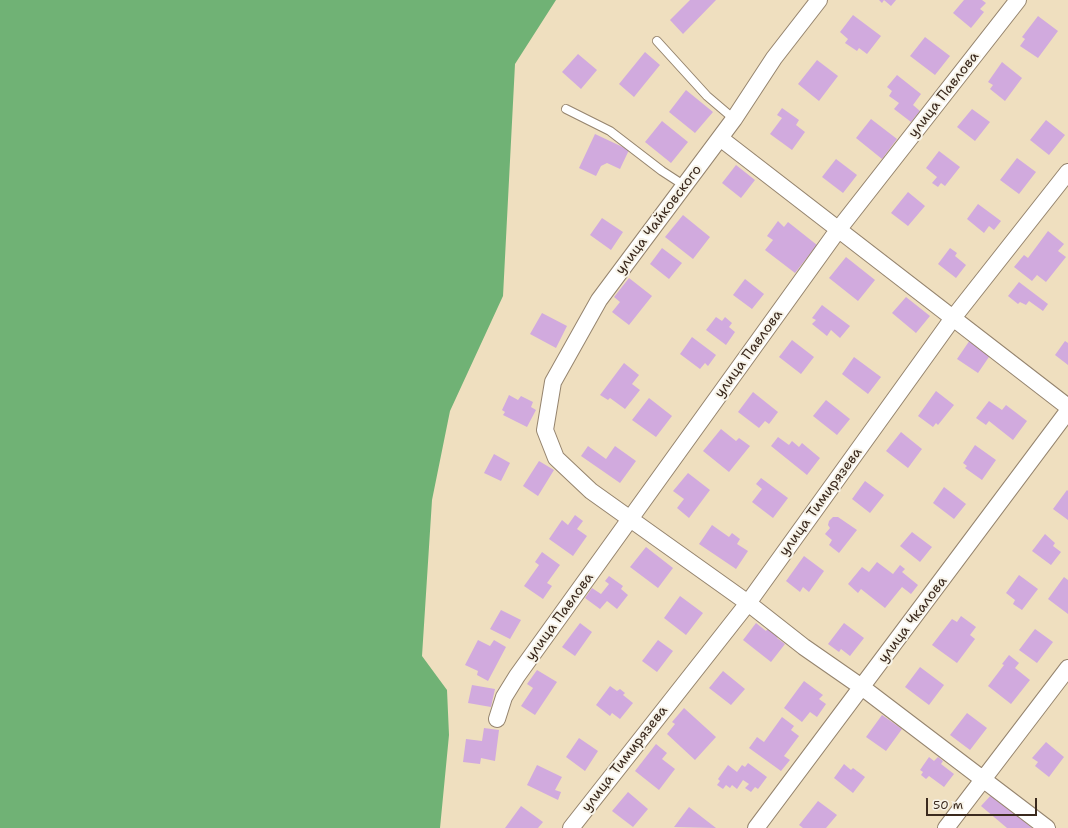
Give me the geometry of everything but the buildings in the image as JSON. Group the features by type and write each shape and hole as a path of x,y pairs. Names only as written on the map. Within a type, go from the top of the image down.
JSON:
{"street":[{"name":"улица Чайковского","path":"631,518 591,491 556,458 545,430 553,382 599,300 734,119 774,58 819,0"},
{"name":"улица Павлова","path":"497,718 504,697 517,676 838,230 1018,0"},
{"path":"720,138 1068,407"},
{"name":"улица Тимирязева","path":"571,828 748,603 953,318 1068,172"},
{"name":"улица Чкалова","path":"756,828 863,688 1068,411"},
{"path":"631,518 748,603 804,647 863,688 1047,828"},
{"path":"946,828 1068,668"}],"lane":[{"path":"657,41 707,96 734,119"},
{"path":"566,109 610,131 662,171 685,186"}],"green space":[{"path":"0,0 556,0 515,64 503,296 450,411 432,500 422,656 447,690 449,735 440,828 0,828"}]}
